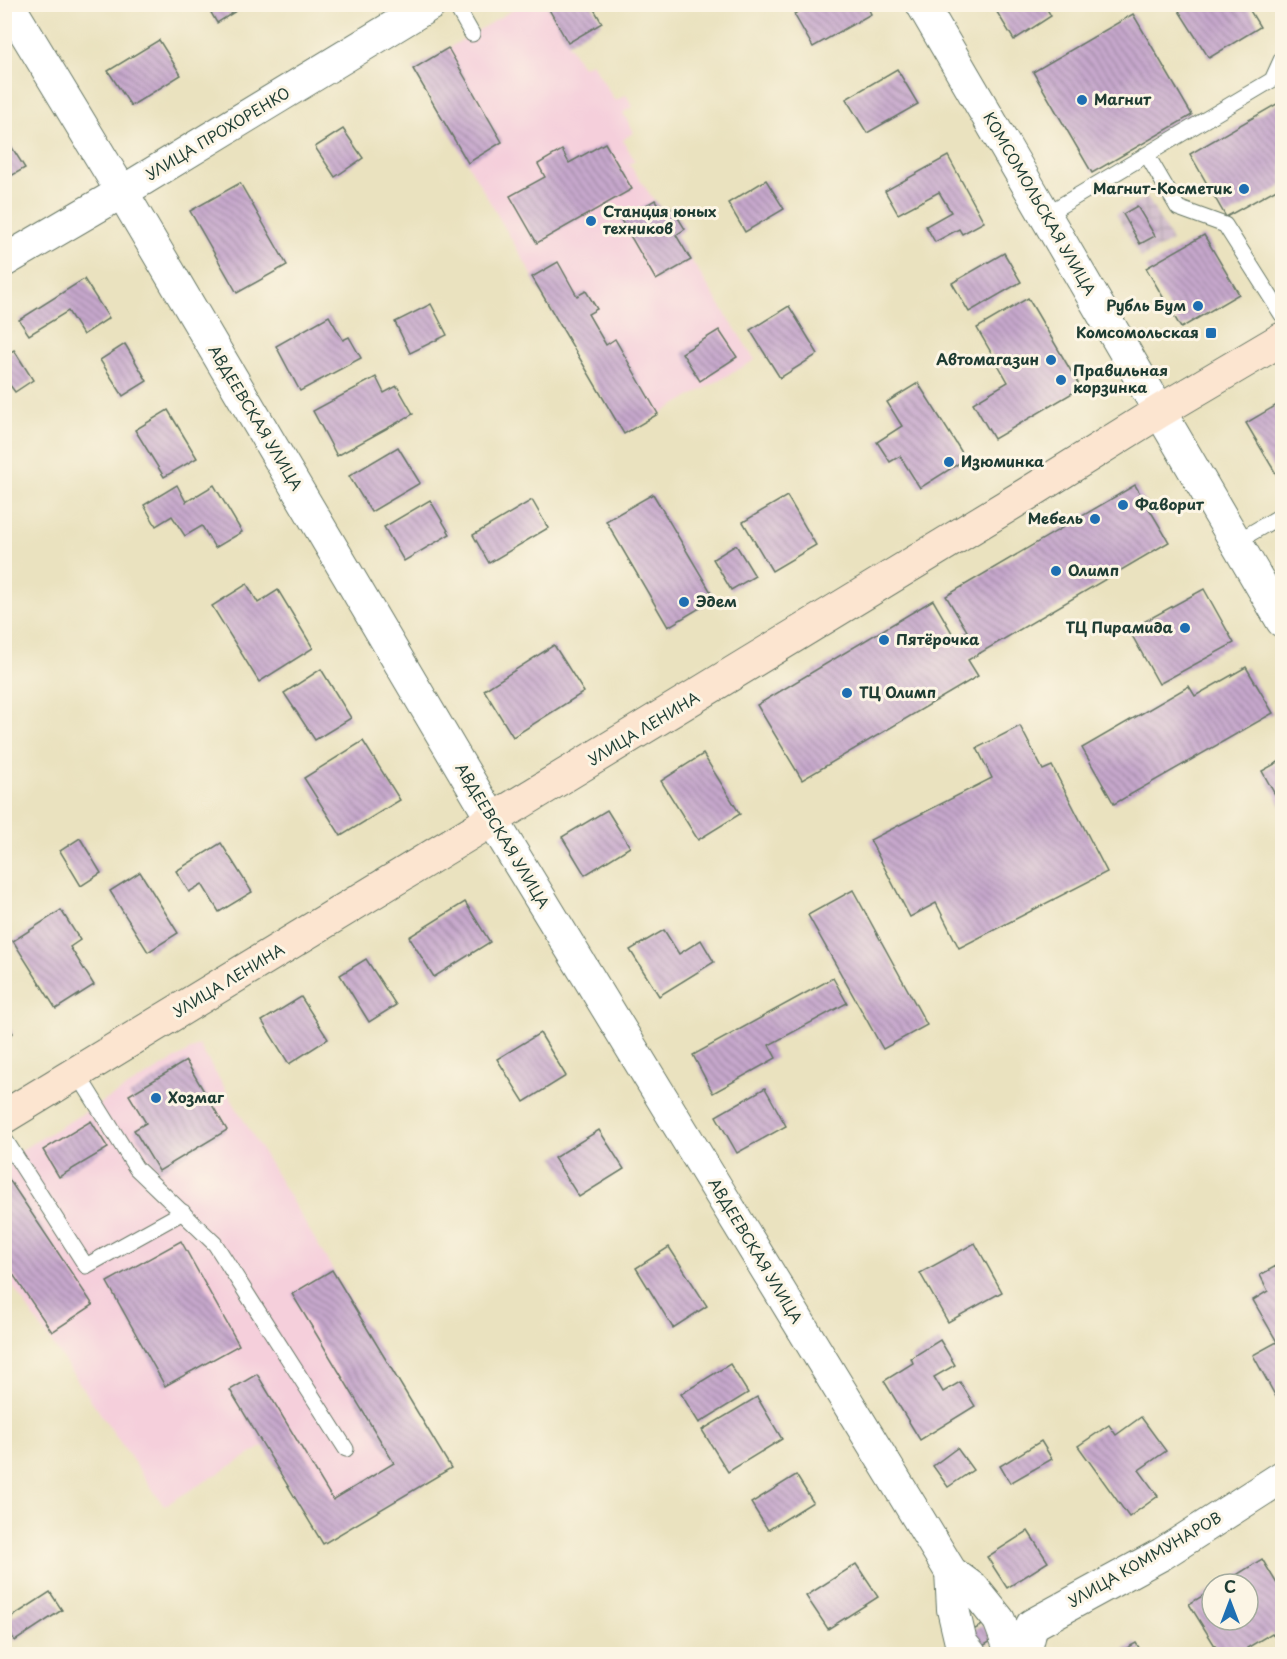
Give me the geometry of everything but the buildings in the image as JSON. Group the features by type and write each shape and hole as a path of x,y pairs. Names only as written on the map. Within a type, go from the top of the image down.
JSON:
{"main road":[{"name":"УЛИЦА ЛЕНИНА","path":"4,1117 1028,495 1160,411 1282,339"}],"street":[{"name":"АВДЕЕВСКАЯ УЛИЦА","path":"8,4 122,192 493,821 951,1572 974,1589 999,1620 1012,1654"},
{"name":"УЛИЦА ПРОХОРЕНКО","path":"4,261 431,4"},
{"name":"КОМСОМОЛЬСКАЯ УЛИЦА","path":"922,4 1282,621"},
{"name":"УЛИЦА КОММУНАРОВ","path":"1025,1654 1032,1625 1162,1554 1282,1477"},
{"path":"951,1572 953,1609 961,1643 970,1654"}],"lane":[{"path":"455,4 472,34"},
{"path":"1046,215 1272,80 1282,58"},
{"path":"1147,155 1178,208 1225,225 1282,315"},
{"path":"1236,542 1282,515"},
{"path":"77,1073 136,1168 215,1244 346,1449"},
{"path":"4,1138 86,1266 183,1212"}],"shaded area":[{"name":"Станция юных техников","path":"521,5 546,5 582,67 592,63 615,101 626,95 633,106 623,113 634,132 623,140 635,161 629,164 663,213 673,208 685,229 676,236 755,360 624,434 413,69"},
{"path":"1147,197 1172,241 1141,258 1116,214"},
{"path":"199,1045 451,1468 323,1544 264,1446 164,1506 5,1275 4,1160"}],"place":[{"name":"Магнит","path":"1082,100"},
{"name":"Магнит-Косметик","path":"1244,189"},
{"name":"Станция юных техников","path":"591,221"},
{"name":"Рубль Бум","path":"1198,306"},
{"name":"Комсомольская","path":"1211,333"},
{"name":"Автомагазин","path":"1051,360"},
{"name":"Правильная корзинка","path":"1061,380"},
{"name":"Изюминка","path":"949,462"},
{"name":"Фаворит","path":"1123,505"},
{"name":"Мебель","path":"1095,519"},
{"name":"Олимп","path":"1056,571"},
{"name":"Эдем","path":"684,602"},
{"name":"ТЦ Пирамида","path":"1185,628"},
{"name":"Пятёрочка","path":"884,640"},
{"name":"ТЦ Олимп","path":"847,693"},
{"name":"Хозмаг","path":"156,1098"}]}
